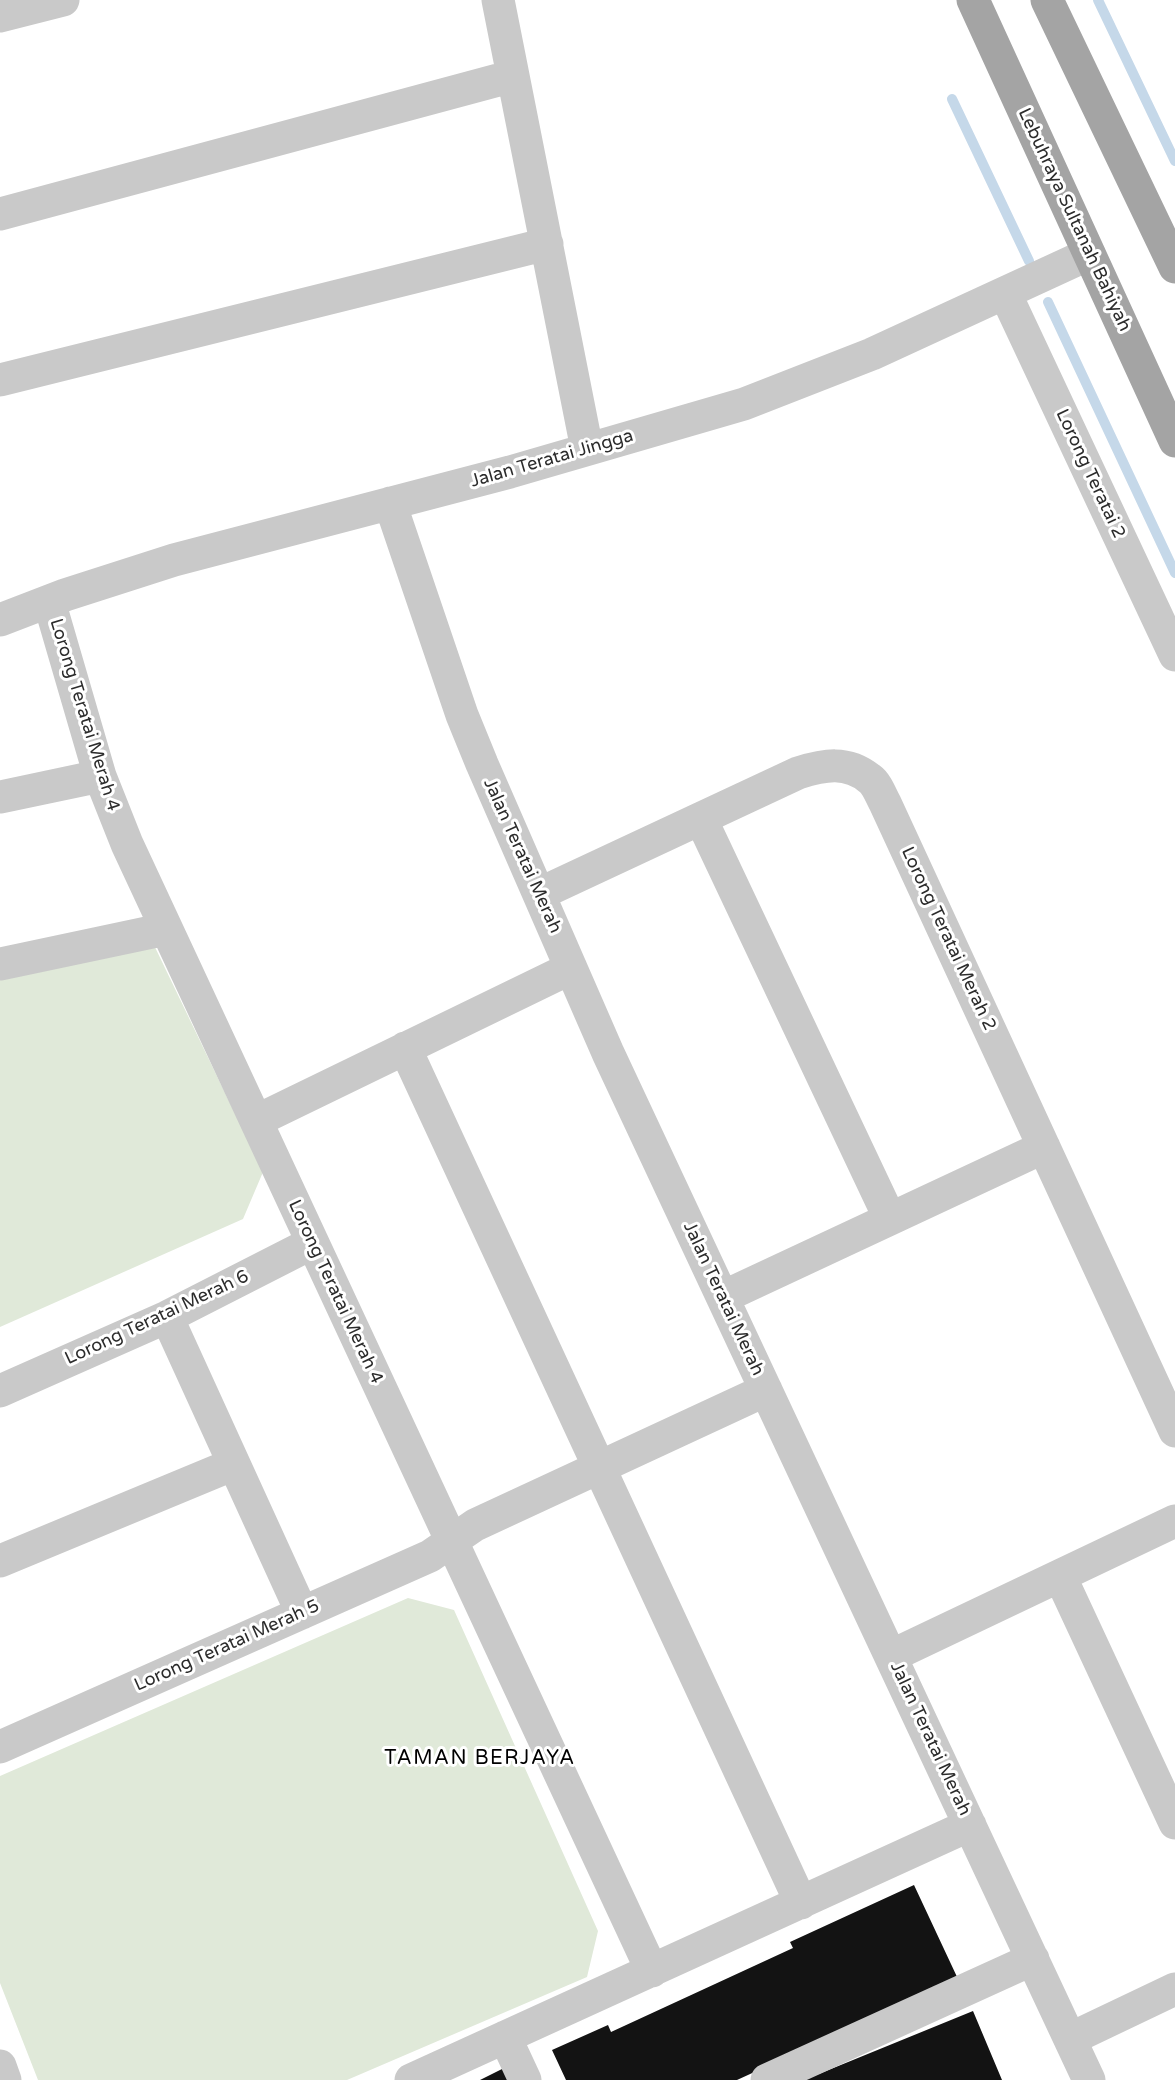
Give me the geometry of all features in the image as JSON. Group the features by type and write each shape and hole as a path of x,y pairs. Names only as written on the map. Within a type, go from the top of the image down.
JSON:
{"main road":[{"name":"Lebuhraya Sultanah Bahiyah","path":"973,0 1175,441"},
{"path":"1047,0 1175,267"}],"street":[{"path":"0,15 63,0"},
{"path":"498,0 587,449"},
{"path":"0,214 513,76"},
{"path":"0,380 547,244"},
{"name":"Jalan Teratai Jingga","path":"0,620 49,601 174,560 390,504 744,404 872,354 1089,254"},
{"name":"Lorong Teratai 2","path":"1005,293 1175,655"},
{"name":"Jalan Teratai Merah","path":"390,504 462,715 608,1053 1089,2080"},
{"name":"Lorong Teratai Merah 4","path":"49,601 100,776 127,844 652,1971"},
{"name":"Lorong Teratai Merah 2","path":"539,894 798,773 824,765 850,767 872,780 885,803 1175,1431"},
{"path":"0,797 100,776"},
{"path":"701,819 890,1219"},
{"path":"0,964 166,929"},
{"path":"256,1121 571,968"},
{"path":"405,1048 801,1903"},
{"path":"723,1297 1044,1147"},
{"name":"Lorong Teratai Merah 6","path":"0,1391 167,1317 312,1243"},
{"path":"167,1317 302,1613"},
{"name":"Lorong Teratai Merah 5","path":"0,1746 430,1556 475,1526 766,1390"},
{"path":"0,1561 234,1464"},
{"path":"891,1656 1175,1521"},
{"path":"1060,1576 1175,1823"},
{"path":"411,2080 970,1825"},
{"path":"767,2080 1033,1959"},
{"path":"1070,2039 1175,1989"},
{"path":"505,2037 525,2080"},
{"path":"0,2066 5,2080"}],"green space":[{"path":"153,943 263,1172 243,1219 0,1327 0,973"},
{"path":"408,1598 454,1610 598,1931 587,1977 347,2080 38,2080 0,1983 0,1776"}],"building":[{"path":"914,1885 958,1979 737,2080 566,2080 552,2050 608,2025 611,2032 793,1948 790,1942"},
{"path":"973,2011 1002,2080 804,2080"},
{"path":"506,2067 512,2080 480,2080"}],"waterway":[{"path":"1098,0 1175,161"},
{"path":"952,99 1029,261"},
{"path":"1048,302 1175,573"}],"district":[{"name":"TAMAN BERJAYA","path":"480,1759"}]}
